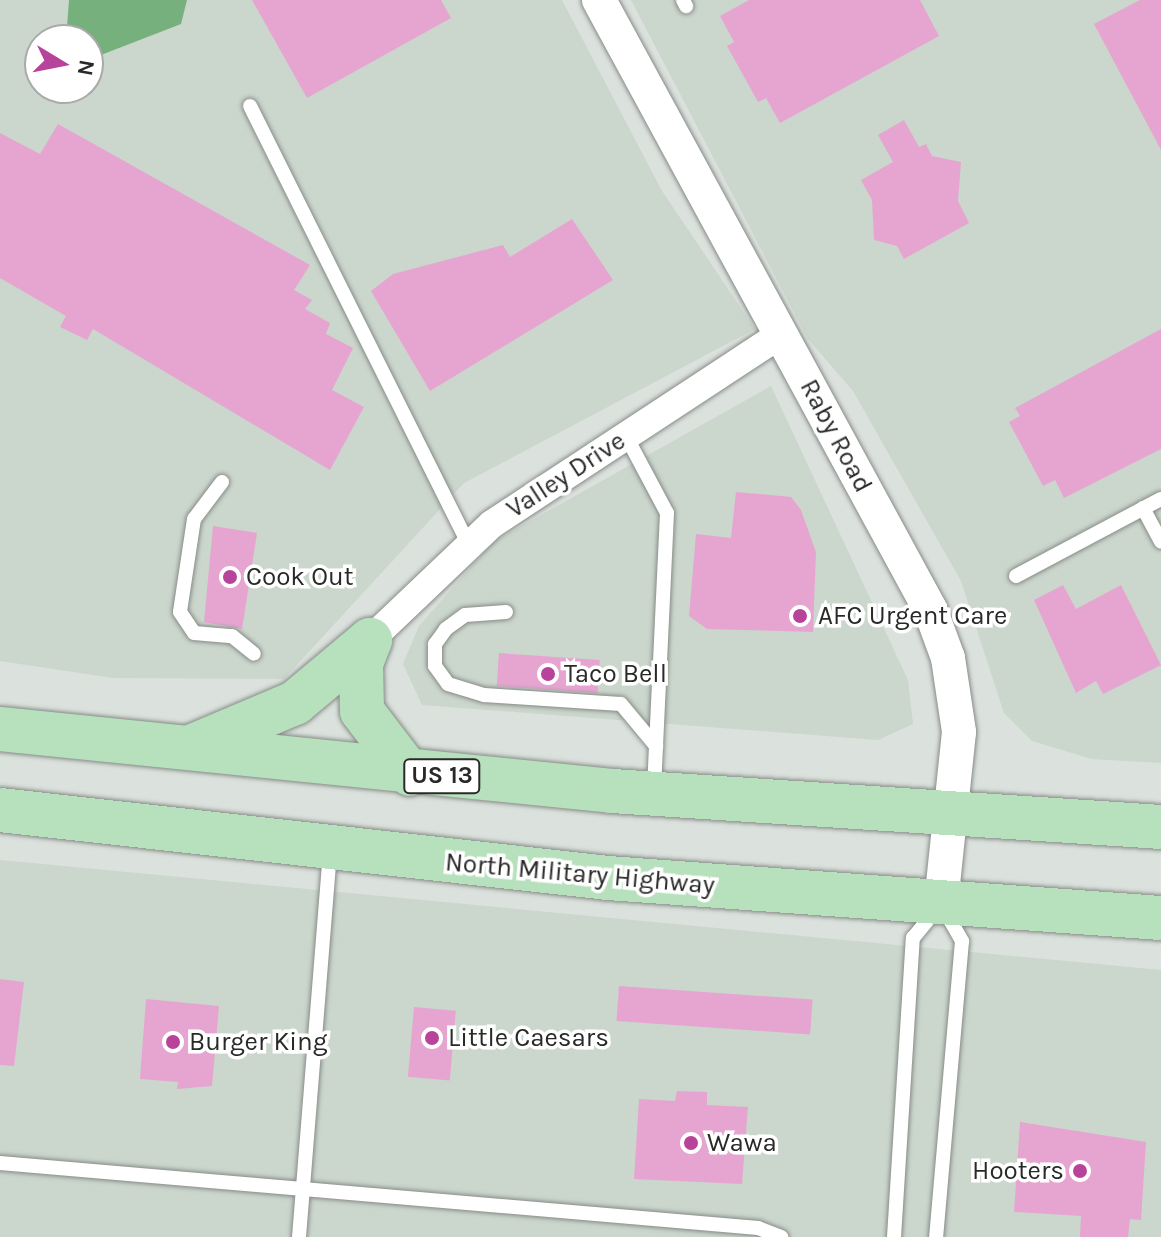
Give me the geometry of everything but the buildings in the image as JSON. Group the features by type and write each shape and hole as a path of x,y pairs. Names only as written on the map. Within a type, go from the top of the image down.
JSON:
{"main road":[{"path":"181,751 295,703 370,640"},
{"path":"370,640 361,663 362,711 410,774"},
{"name":"US 13","path":"0,729 410,774 1161,827"},
{"name":"North Military Highway","path":"0,810 330,850 941,904 1161,918"}],"street":[{"name":"Raby Road","path":"599,0 781,334 943,646 959,732 941,904"},
{"name":"Valley Drive","path":"370,640 468,543 781,334"}],"lane":[{"path":"250,106 468,543"},
{"path":"626,436 667,513 654,793"},
{"path":"222,482 194,519 180,612 194,633 232,636 254,654"},
{"path":"1016,576 1161,499"},
{"path":"1143,508 1161,542"},
{"path":"506,612 480,610 446,629 435,644 435,666 448,684 484,695 621,704 656,746"},
{"path":"299,1237 330,850"},
{"path":"894,1237 913,938 941,904 962,941 936,1237"},
{"path":"0,1163 302,1194 727,1225 781,1237"}],"shaded area":[{"path":"0,0 562,0 662,191 755,329 464,483 284,679 113,678 0,661"},
{"path":"69,0 187,0 181,24 104,54 104,24 67,24"},
{"path":"631,0 1161,0 1161,763 1092,759 1032,741 1004,713 961,581 853,391 808,339"},
{"path":"771,386 908,680 913,724 878,740 422,705 403,664 419,626 493,542"},
{"path":"0,860 1161,970 1161,1237 0,1237"}],"place":[{"name":"Cook Out","path":"230,577"},
{"name":"AFC Urgent Care","path":"800,616"},
{"name":"Taco Bell","path":"548,674"},
{"name":"Little Caesars","path":"432,1038"},
{"name":"Burger King","path":"173,1042"},
{"name":"Wawa","path":"691,1143"},
{"name":"Hooters","path":"1080,1171"}]}
